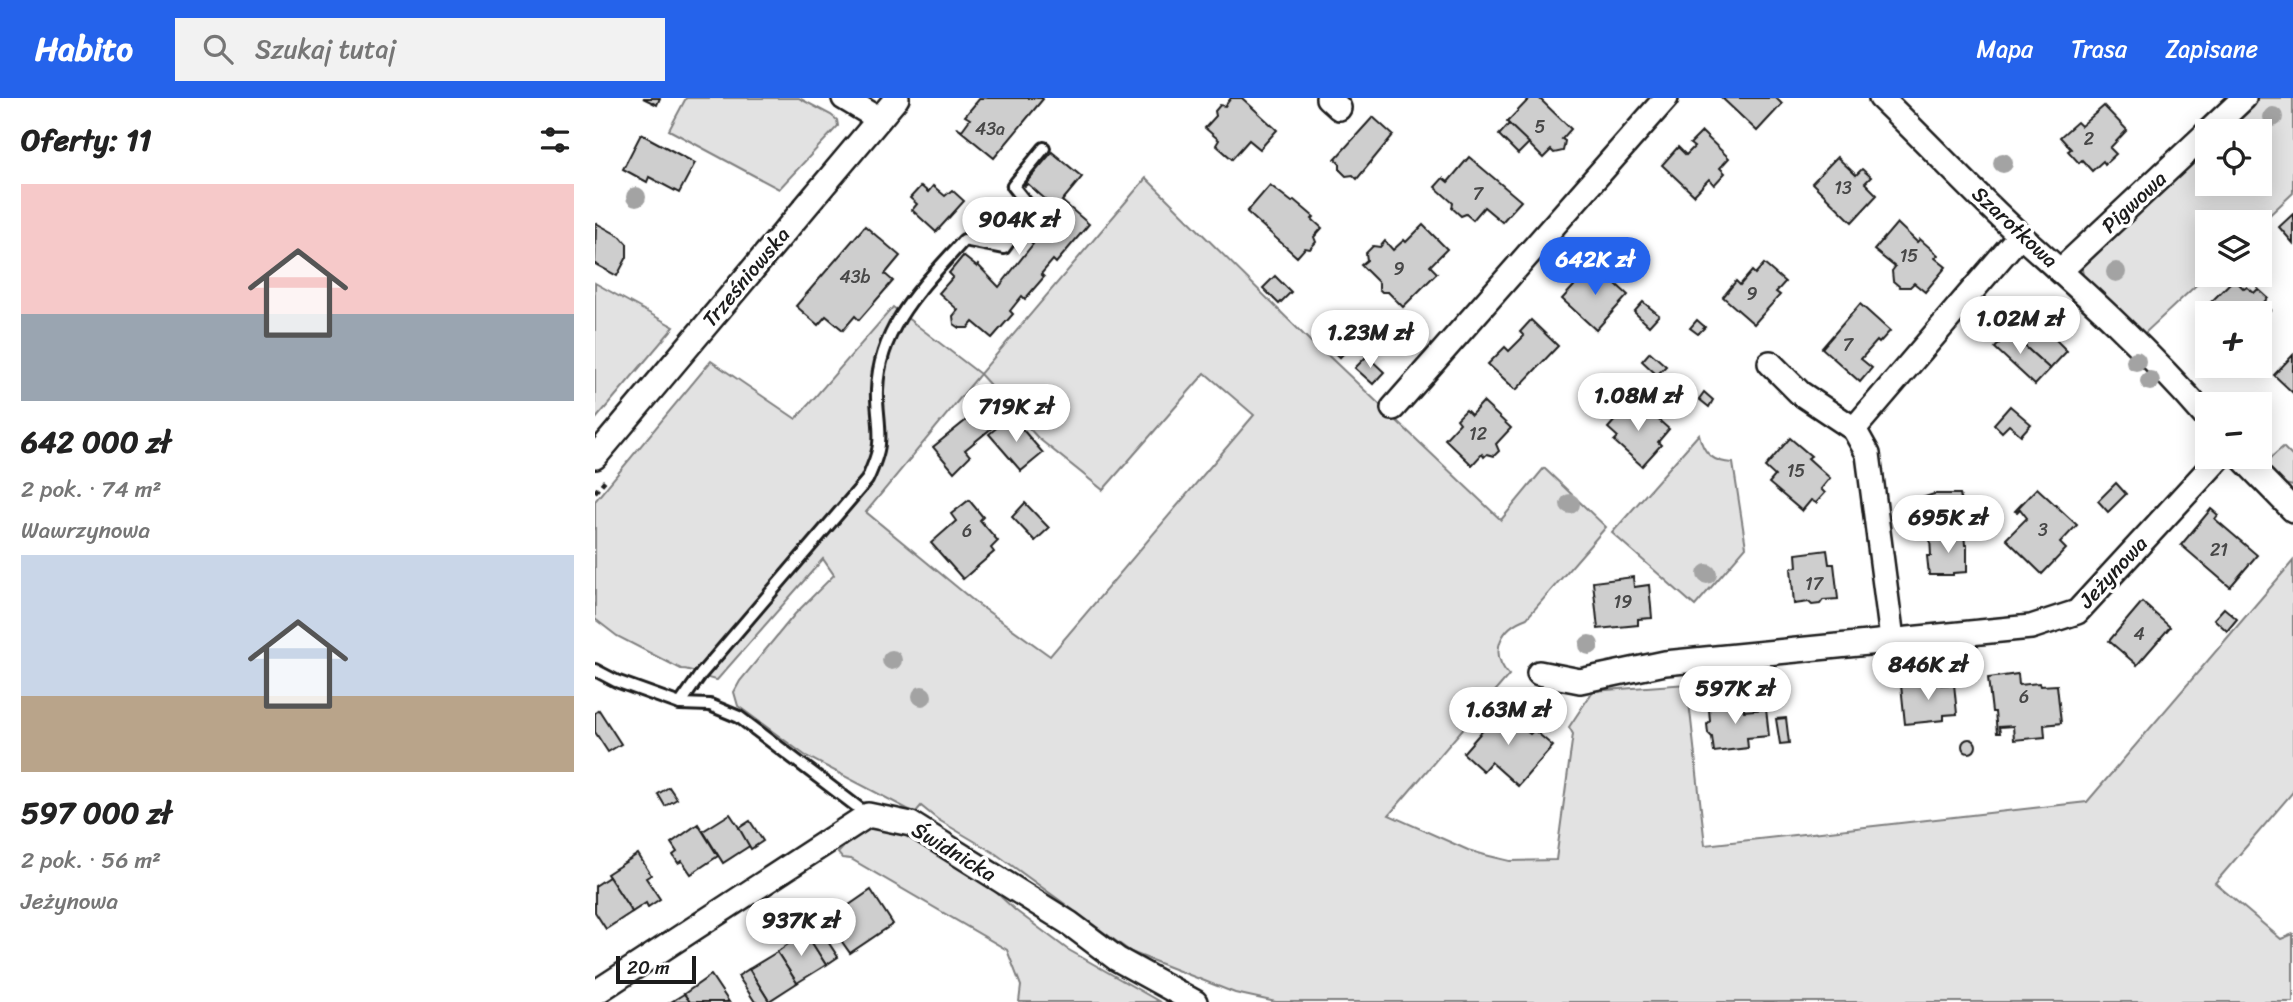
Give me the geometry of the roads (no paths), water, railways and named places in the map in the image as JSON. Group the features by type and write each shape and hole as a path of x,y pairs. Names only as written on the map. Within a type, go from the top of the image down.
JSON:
{"street":[{"path":"844,98 879,119"},
{"name":"Trześniowska","path":"595,457 897,98"},
{"path":"1393,408 1666,98"},
{"name":"Pigwowa","path":"2222,119 2244,98"},
{"name":"Szarotkowa","path":"1893,102 2020,235 2061,270 2195,405"},
{"name":"Pigwowa","path":"2061,270 2195,144"},
{"path":"1854,429 2020,235"},
{"path":"1770,363 1800,393 1854,429 1868,454 1892,639"},
{"name":"Jeżynowa","path":"1538,673 1580,681 1665,663 2031,627 2077,612 2209,469"},
{"path":"2254,469 2288,501"},
{"path":"595,993 868,814"},
{"name":"Świdnicka","path":"868,814 911,824 1069,923 1117,959 1195,1002"}],"lane":[{"path":"680,704 701,674 867,480 879,444 877,389 884,349 894,324 964,240 1004,248 1032,210 1013,186 1044,148"},
{"name":"Świdnicka","path":"595,670 616,681 680,704 710,705 739,717 868,814"}]}
